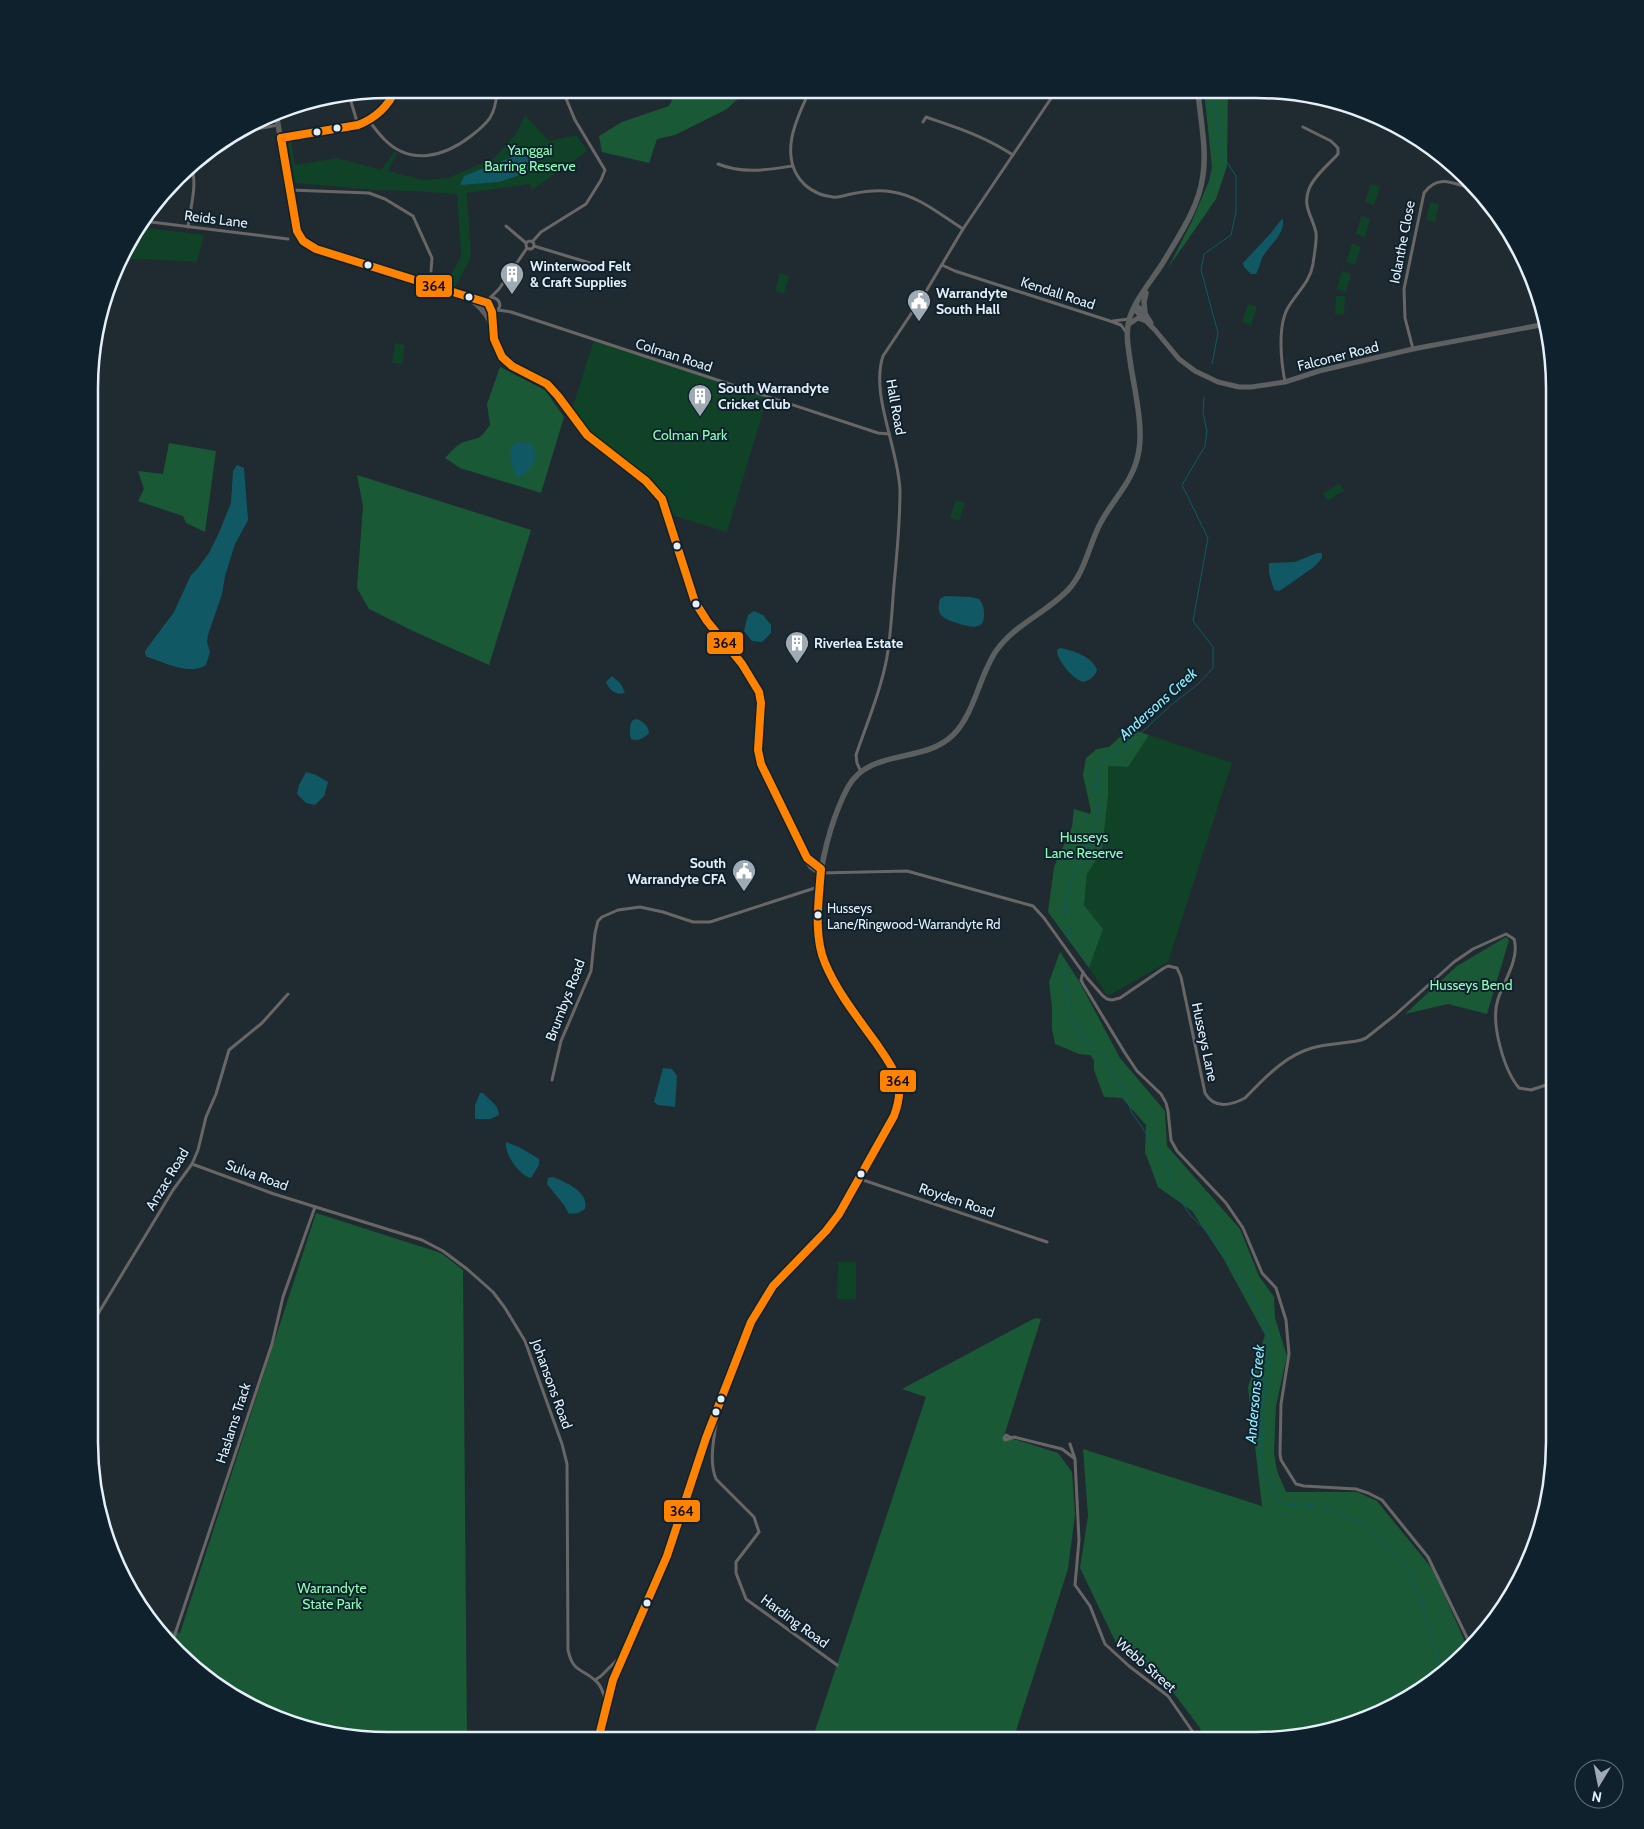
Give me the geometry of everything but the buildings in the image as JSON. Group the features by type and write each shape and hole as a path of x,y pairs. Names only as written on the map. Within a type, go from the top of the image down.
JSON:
{"main road":[{"path":"600,1732 613,1680 667,1556 706,1438 747,1333 773,1286 833,1223 860,1178 898,1106 899,1087 895,1073 887,1058 827,972 821,952 819,938 820,871 843,797 850,784 861,772 870,766 935,748 953,735 965,718 996,651 1009,635 1069,589 1081,570 1101,521 1126,486 1136,468 1140,448 1139,426 1127,334 1129,322 1135,307 1189,218 1201,185 1204,159 1199,98"},
{"path":"277,120 297,232 307,245 490,304 492,329 498,350 506,362 548,385 587,434 613,458 654,487 662,499 695,602 742,664 760,692 758,750 761,764 811,867 820,871"},
{"path":"1146,313 1144,297 1159,269"},
{"path":"485,302 492,313"},
{"name":"Falconer Road","path":"1135,307 1146,313 1155,330"},
{"name":"Falconer Road","path":"1135,307 1179,359 1195,371 1218,382 1251,387 1285,382 1328,369 1413,349 1540,325"},
{"path":"1129,322 1138,318 1150,324"},
{"path":"808,858 818,859 823,857"}],"street":[{"path":"280,138 358,125 369,121 386,108 392,98"},
{"path":"369,121 384,139 398,149 418,155 435,155 460,145 490,120 496,107 497,98"},
{"path":"485,302 499,289 527,248 530,249 541,232 586,204 605,170 575,120 566,98"},
{"path":"807,98 791,141 792,166 800,180 810,189 821,195 835,198 875,190 893,192 913,198 963,229"},
{"name":"Hall Road","path":"861,772 857,764 856,755 887,659 898,543 900,489 879,379 879,368 883,356 963,229 1051,98"},
{"path":"350,100 358,125"},
{"path":"923,122 926,117 925,113"},
{"path":"926,117 978,135 1013,155"},
{"path":"254,129 278,125"},
{"path":"1285,382 1282,366 1282,322 1287,308 1305,286 1312,272 1316,234 1307,209 1308,190 1312,181 1339,151 1331,141 1303,127"},
{"path":"718,164 742,170 763,171 792,166"},
{"path":"188,227 194,182 192,172"},
{"name":"Iolanthe Close","path":"1413,349 1405,318 1404,289 1424,193 1430,186 1439,182 1448,181 1467,187"},
{"path":"290,190 369,193 385,198 413,216 432,258 431,271"},
{"name":"Reids Lane","path":"149,222 288,239"},
{"path":"506,226 526,243 527,248"},
{"path":"526,243 530,241 533,244 590,263"},
{"name":"Kendall Road","path":"942,265 955,271 1121,325 1127,334"},
{"path":"492,313 500,305 498,300 499,289"},
{"path":"485,302 498,300"},
{"name":"Colman Road","path":"500,305 511,312 878,433 889,434"},
{"name":"Colman Road","path":"492,313 511,312"},
{"name":"Kendall Road","path":"1110,321 1129,322"},
{"name":"Husseys Lane","path":"820,871 906,871 948,884 1024,902 1033,906 1038,911 1083,972 1103,996 1112,1000 1120,998 1142,981 1168,966 1177,968 1181,977 1205,1093 1212,1102 1217,1104 1230,1104 1244,1098 1294,1055 1313,1047 1356,1042 1366,1038 1396,1015 1454,962 1473,949 1506,934 1516,944 1512,963 1496,1008 1496,1027 1501,1048 1513,1080 1519,1088 1531,1090 1546,1085"},
{"name":"Brumbys Road","path":"552,1080 561,1041 591,971 595,933 598,922 602,917 618,910 640,907 701,923 710,922 819,887"},
{"path":"1083,972 1081,980 1083,984 1124,1053 1138,1071 1161,1094 1166,1103 1171,1140 1176,1151 1226,1203 1243,1228 1262,1272 1276,1288 1286,1320 1289,1354 1281,1404 1280,1460 1296,1484 1368,1492 1382,1500 1428,1557 1468,1640"},
{"name":"Anzac Road","path":"98,1314 173,1190 192,1164 229,1050 262,1023 288,994"},
{"name":"Sulva Road","path":"192,1164 315,1207"},
{"name":"Royden Road","path":"860,1178 1047,1242"},
{"name":"Haslams Track","path":"174,1638 272,1344 283,1297 315,1207"},
{"name":"Johansons Road","path":"315,1207 430,1243 461,1264 483,1283 506,1308 516,1324 525,1340 562,1444 567,1464 568,1650 570,1660 585,1675 595,1680 600,1686 607,1703"},
{"name":"Harding Road","path":"718,1410 712,1456 713,1472 716,1479 754,1516 759,1532 736,1562 736,1573 746,1599 837,1665"},
{"path":"1012,1438 1062,1448 1074,1459"},
{"name":"Webb Street","path":"1070,1444 1074,1459 1079,1540 1075,1585 1090,1606 1104,1644 1168,1696 1193,1732"},
{"path":"595,1680 626,1651"}],"green space":[{"path":"673,98 739,98 727,109 675,135 657,139 649,163 602,152 599,136 622,122 669,106"},
{"path":"1205,98 1228,98 1227,166 1216,199 1168,268 1192,221 1209,181 1212,167"},
{"name":"Yanggai Barring Reserve","path":"525,115 549,141 577,135 587,151 532,190 530,184 467,193 471,258 455,287 446,284 461,256 457,194 295,183 288,144 291,141 295,165 337,158 381,170 395,151 397,153 388,171 423,180 448,178 494,158 516,134"},
{"path":"1371,184 1380,187 1374,205 1365,202"},
{"path":"1430,202 1439,204 1435,222 1426,220"},
{"path":"1361,216 1370,219 1365,237 1356,234"},
{"path":"145,228 204,235 197,262 127,260"},
{"path":"1352,244 1361,247 1355,265 1346,262"},
{"path":"1342,271 1351,274 1346,292 1337,289"},
{"path":"780,273 789,276 784,294 775,291"},
{"path":"1336,296 1345,296 1344,315 1335,314"},
{"path":"1248,304 1257,307 1251,325 1242,322"},
{"name":"Colman Park","path":"594,340 767,398 727,532 671,515 654,483 587,434 572,409"},
{"path":"395,343 405,345 402,364 392,363"},
{"path":"500,367 545,390 564,417 541,493 460,468 445,458 461,443 479,437 490,425 487,404"},
{"path":"169,443 216,451 205,532 186,523 183,516 138,501 144,489 138,471 163,474"},
{"path":"357,475 531,530 489,665 369,609 357,588 363,506"},
{"path":"1339,483 1344,490 1328,501 1323,494"},
{"path":"956,500 965,503 959,521 950,518"},
{"name":"Husseys Lane Reserve","path":"1133,730 1149,735 1128,767 1108,766 1108,796 1102,851 1087,874 1084,905 1103,929 1089,968 1048,912 1054,867 1072,827 1074,809 1090,814 1091,811 1083,775 1086,758 1097,749 1109,747 1122,735"},
{"path":"1149,735 1232,763 1168,962 1108,996 1089,968 1103,929 1084,905 1087,874 1102,851 1108,796 1108,766 1128,767"},
{"name":"Husseys Bend","path":"1506,937 1509,940 1487,1014 1448,1004 1405,1014 1457,966"},
{"path":"1060,952 1079,981 1120,1058 1165,1111 1167,1146 1240,1229 1259,1276 1274,1297 1275,1318 1287,1356 1276,1406 1274,1453 1277,1471 1286,1492 1357,1492 1377,1501 1434,1571 1466,1643 1448,1660 1418,1683 1385,1702 1332,1722 1295,1729 1257,1732 1201,1732 1200,1728 1163,1679 1117,1645 1080,1568 1088,1516 1083,1449 1262,1506 1248,1387 1265,1335 1223,1258 1192,1211 1158,1187 1145,1152 1146,1125 1122,1098 1104,1097 1094,1070 1094,1060 1090,1055 1079,1054 1055,1044 1052,1029 1049,982"},
{"name":"Warrandyte State Park","path":"316,1213 441,1253 463,1270 467,1732 368,1731 331,1726 294,1716 259,1702 226,1683 196,1660 170,1634 171,1631 180,1633"},
{"path":"838,1262 856,1262 856,1299 837,1299"},
{"path":"1035,1318 1041,1319 1004,1436 1058,1453 1072,1472 1075,1515 1068,1569 1016,1732 815,1732 926,1397 902,1389"}],"water":[{"path":"530,150 534,170 499,182 460,185 464,176"},
{"path":"1283,219 1282,230 1262,258 1256,274 1251,274 1244,267 1243,263"},
{"path":"518,442 530,443 536,452 531,468 518,478 510,455 511,447"},
{"path":"237,465 244,468 248,520 235,544 225,576 222,594 208,635 207,642 210,652 206,665 199,668 184,669 147,657 145,651 174,612 191,575 209,553 218,535 231,503 233,471"},
{"path":"1317,553 1322,553 1322,558 1314,567 1281,590 1274,590 1269,573 1269,563 1295,562"},
{"path":"945,596 979,599 984,610 981,624 973,627 943,617 939,611 939,604 940,599"},
{"path":"754,611 763,615 771,625 771,633 762,642 752,641 744,631 748,615"},
{"path":"1060,648 1076,652 1087,658 1095,665 1097,670 1095,674 1083,682 1079,680 1066,669 1060,659 1057,650"},
{"path":"612,676 621,684 625,693 616,693 609,688 606,682"},
{"path":"637,719 645,724 649,733 641,739 634,740 630,737 630,727 633,720"},
{"path":"306,772 328,782 324,796 315,805 306,803 297,794 299,785"},
{"path":"663,1068 672,1069 677,1076 675,1107 658,1105 654,1102"},
{"path":"480,1093 483,1093 496,1105 499,1115 490,1119 475,1119 475,1105"},
{"path":"506,1142 519,1147 539,1159 539,1165 531,1178 522,1173 514,1164 506,1147"},
{"path":"553,1177 570,1185 580,1193 586,1203 585,1209 578,1213 569,1214 547,1184 548,1178"}],"waterway":[{"name":"Andersons Creek","path":"1212,364 1218,333 1201,270 1204,254 1231,235 1236,212 1236,176 1223,156 1214,98"},
{"name":"Andersons Creek","path":"1069,939 1066,903 1071,881 1087,847 1099,813 1096,784 1100,762 1128,745 1170,706 1198,684 1213,668 1213,647 1193,621 1208,538 1182,485 1205,446 1207,431 1203,413 1204,397"},
{"name":"Andersons Creek","path":"1063,962 1070,1013 1084,1038 1105,1058 1121,1087 1132,1113 1166,1162 1174,1191 1191,1216 1218,1242 1258,1307 1269,1337 1269,1364 1261,1412 1260,1467 1280,1503 1331,1509 1365,1526 1407,1566 1424,1609 1440,1666"}],"transit line":[{"name":"364","path":"281,138 358,125 381,111 391,98"},
{"name":"364","path":"281,138 297,231 303,241 316,249 488,303 492,312 494,339 502,357 512,366 547,384 587,435 646,481 662,499 695,602 707,621 742,664 759,692 761,703 758,750 761,764 807,858 821,869 818,929 821,952 825,963 842,994 891,1065 899,1088 899,1098 894,1116 839,1214 826,1231 773,1286 751,1322 706,1438 667,1556 613,1680 600,1732"}],"place":[{"name":"Winterwood Felt & Craft Supplies","path":"512,295"},
{"name":"Warrandyte South Hall","path":"919,322"},
{"name":"South Warrandyte Cricket Club","path":"700,417"},
{"name":"Riverlea Estate","path":"797,664"},
{"name":"South Warrandyte CFA","path":"744,892"},
{"name":"Husseys Lane/Ringwood-Warrandyte Rd","path":"818,915"}]}
